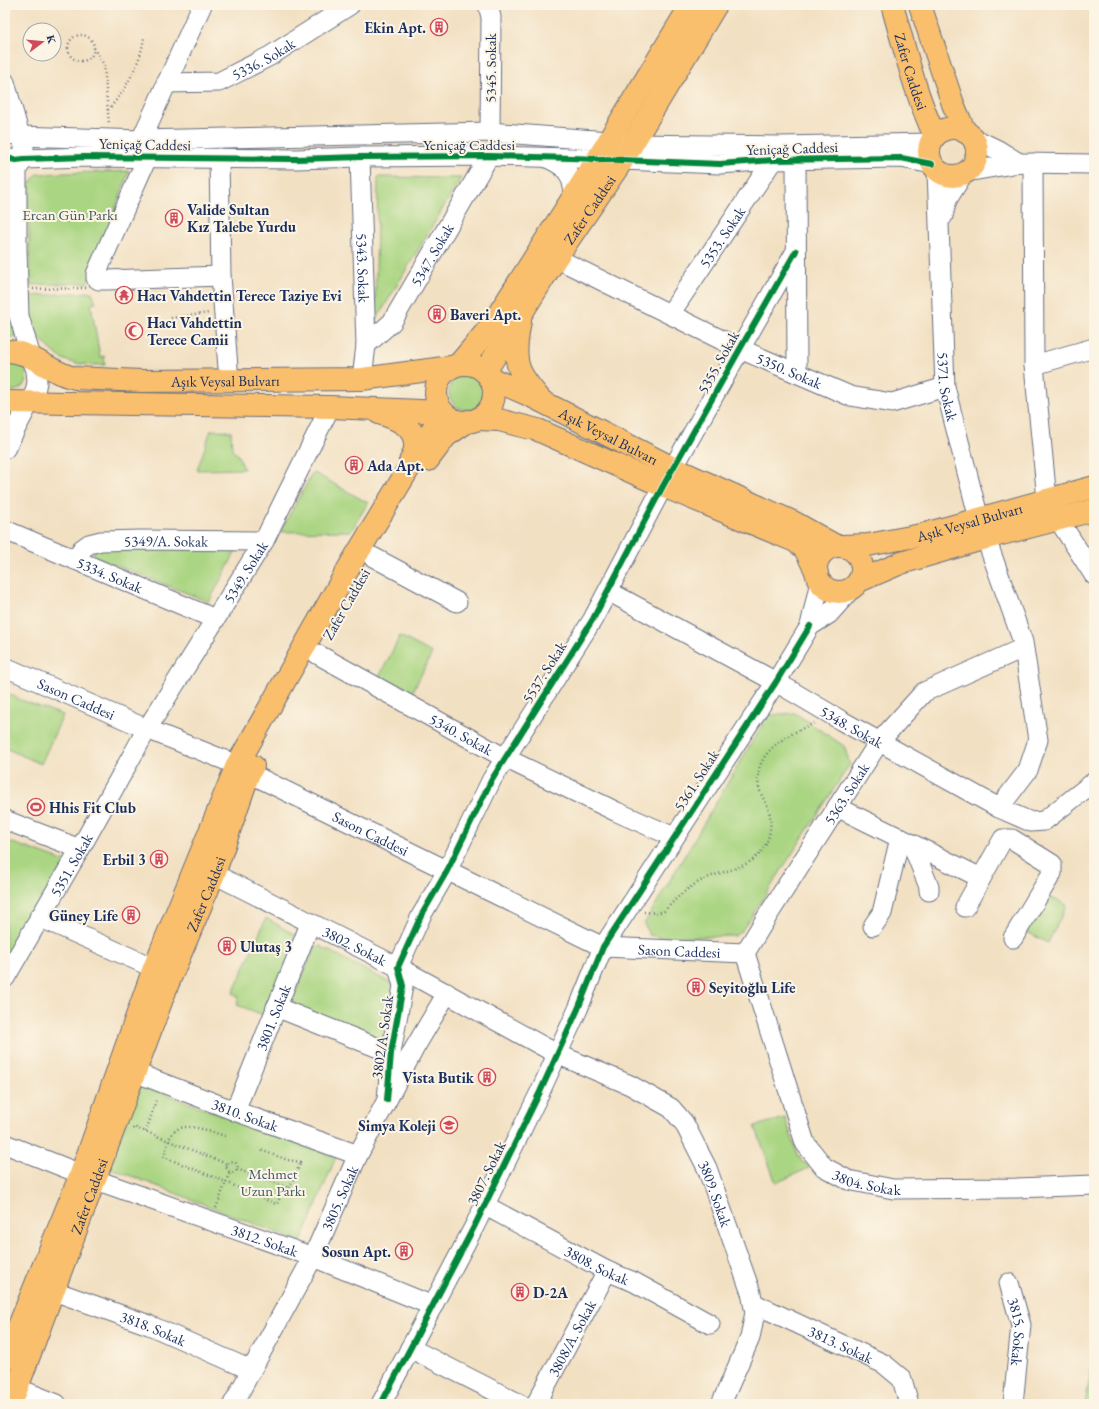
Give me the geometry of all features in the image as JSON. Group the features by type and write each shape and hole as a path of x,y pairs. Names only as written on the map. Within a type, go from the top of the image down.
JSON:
{"main road":[{"name":"Zafer Caddesi","path":"455,366 491,326 597,160 691,5"},
{"name":"Zafer Caddesi","path":"488,375 520,315 556,258 627,153 716,5"},
{"name":"Zafer Caddesi","path":"892,5 917,92 933,139"},
{"name":"Zafer Caddesi","path":"920,5 953,104 968,134"},
{"path":"949,128 958,129 968,134 975,144 977,152 976,160 972,167 964,173 956,176 942,174 934,167 929,157 929,150 933,139 942,131 949,128"},
{"path":"520,315 517,360 530,388 542,402"},
{"name":"Aşık Veysal Bulvarı","path":"5,351 19,352 31,357 64,376 75,378 142,381 362,379 455,366"},
{"path":"468,364 478,366 488,375 493,387 494,396 486,413 473,420 458,421 443,412 436,396 439,379 444,372 455,366 468,364"},
{"name":"Aşık Veysal Bulvarı","path":"488,375 542,402 668,477 795,541 805,549 818,577"},
{"name":"Aşık Veysal Bulvarı","path":"5,402 330,407 443,412"},
{"path":"365,408 405,423 409,428 414,437 415,447 408,469"},
{"path":"7,1350 88,1177 154,968 243,769 351,564 443,412"},
{"name":"Zafer Caddesi","path":"11,1393 54,1291 76,1227 88,1177 134,1072 168,983 214,874 243,769 317,654 431,455 446,436 473,420"},
{"name":"Aşık Veysal Bulvarı","path":"473,420 499,420 538,430 795,523 840,546 868,545 921,535 1058,519 1094,510"},
{"name":"Aşık Veysal Bulvarı","path":"856,584 1047,500 1094,487"},
{"path":"840,546 850,549 856,553 862,567 862,574 856,584 847,591 839,592 825,586 818,577 817,566 823,553 829,549 840,546"}],"street":[{"path":"202,5 166,83 144,149 96,274 96,278 99,280 107,280 221,276"},
{"name":"5336. Sokak","path":"166,83 219,82 270,56 350,5"},
{"name":"5345. Sokak","path":"488,5 491,17 490,132"},
{"path":"5,74 13,136 24,146 24,159 17,169 19,316 36,370 37,382 35,392 5,449"},
{"name":"Yeniçağ Caddesi","path":"5,158 16,160 84,157 144,149 490,132 608,141 627,153 720,164 773,160 901,158 934,167"},
{"path":"968,134 1026,163"},
{"name":"Yeniçağ Caddesi","path":"13,136 110,140 144,149 219,158 296,160 360,157 489,156 597,160 627,153 933,139"},
{"name":"5347. Sokak","path":"366,345 392,322 489,156"},
{"name":"5343. Sokak","path":"360,157 366,345 362,379"},
{"path":"545,157 559,163 566,169 574,185 574,196"},
{"path":"219,158 221,276 229,381"},
{"name":"5353. Sokak","path":"670,314 773,160"},
{"path":"796,160 797,373"},
{"path":"1026,163 1034,365 1047,500"},
{"path":"939,231 947,200 964,173 1026,163 1094,164"},
{"name":"5371. Sokak","path":"934,167 939,231 945,387 982,529 1023,642 1038,740 1028,770 999,808"},
{"path":"5,228 7,248 5,309"},
{"name":"5355. Sokak","path":"668,477 796,251"},
{"name":"5350. Sokak","path":"556,258 740,349 850,396 892,403 945,387"},
{"path":"1034,365 1094,348"},
{"name":"5349. Sokak","path":"146,729 264,541 330,407"},
{"name":"5537. Sokak","path":"447,871 492,779 593,620 668,477"},
{"path":"1058,519 1094,575"},
{"name":"5334. Sokak","path":"5,530 215,619"},
{"name":"5349/A. Sokak","path":"75,560 82,549 89,544 101,541 264,541"},
{"path":"373,557 457,602"},
{"path":"810,626 818,577"},
{"path":"810,626 829,614 856,584"},
{"name":"5348. Sokak","path":"608,592 776,682 878,742 999,808 1031,822 1044,821 1094,782"},
{"name":"5361. Sokak","path":"603,947 776,682 810,626"},
{"name":"5363. Sokak","path":"745,953 878,742 924,692 1023,648"},
{"name":"5340. Sokak","path":"317,654 505,758 617,812 674,837"},
{"name":"Sason Caddesi","path":"5,667 146,729 243,769 603,947 745,953"},
{"name":"5351. Sokak","path":"5,978 39,917 80,849 146,729"},
{"path":"837,807 981,878"},
{"path":"5,820 80,849"},
{"path":"965,907 1003,839 1012,839 1052,864 1052,873 1013,938"},
{"path":"906,841 929,887 928,891"},
{"path":"873,926 882,913 906,841"},
{"path":"398,967 421,916 447,871"},
{"name":"3802. Sokak","path":"214,874 310,924 398,967 557,1054"},
{"path":"39,917 154,968"},
{"name":"3801. Sokak","path":"235,1111 310,924"},
{"name":"3807. Sokak","path":"381,1404 484,1205 578,1009 603,947"},
{"name":"3804. Sokak","path":"745,953 805,1143 824,1167 848,1180 893,1189 1018,1188 1094,1185"},
{"name":"3802/A. Sokak","path":"387,1100 391,1053 403,986 398,967"},
{"name":"3805. Sokak","path":"233,1404 313,1257 358,1155 414,1049 447,993"},
{"path":"276,1007 391,1053"},
{"name":"3809. Sokak","path":"557,1054 630,1085 671,1108 684,1123 707,1168 752,1293 755,1312 750,1338 721,1404"},
{"name":"3810. Sokak","path":"134,1072 235,1111 358,1155"},
{"name":"3812. Sokak","path":"5,1144 88,1177 313,1257 433,1306"},
{"name":"3808. Sokak","path":"484,1205 607,1270 634,1282 710,1324"},
{"name":"3808/A. Sokak","path":"536,1404 607,1270"},
{"name":"3815. Sokak","path":"1009,1284 1021,1325 1013,1404"},
{"name":"3818. Sokak","path":"54,1291 149,1325 251,1370"},
{"name":"3813. Sokak","path":"753,1303 884,1364 902,1379 909,1404"},
{"path":"410,1348 520,1404"},
{"path":"11,1393 57,1404"}],"path":[{"path":"94,48 94,52 89,59 81,62 76,61 70,56 68,47 71,39 80,35 88,37 104,65 110,140"},
{"path":"108,111 116,102 131,78 144,44 144,37"},
{"path":"18,289 89,288"},
{"path":"171,318 224,312"},
{"path":"626,912 657,913 664,911 696,883 709,877 736,869 753,860 768,842 770,831 771,818 761,792 758,778 760,765 765,755 787,737 802,728 832,716"},
{"path":"146,1132 156,1100"},
{"path":"131,1133 134,1127 227,1164"},
{"path":"224,1136 197,1127 179,1128 173,1133 164,1157 277,1204 285,1186"},
{"path":"237,1169 289,1188 301,1162 288,1160 260,1150"},
{"path":"227,1164 232,1161 236,1163 237,1169"},
{"path":"227,1164 227,1170 230,1172 236,1172 237,1169"},
{"path":"210,1221 230,1172"}],"green space":[{"name":"Ercan Gün Parkı","path":"129,171 97,261 87,283 30,285 28,185 37,174"},
{"path":"378,177 461,178 375,322"},
{"path":"92,292 96,303 91,304 100,357 104,356 105,365 80,364 61,358 42,340 34,328 30,313 29,296"},
{"path":"9,298 20,337 6,337"},
{"path":"5,360 23,364 26,370 26,380 21,388 17,390 5,391"},
{"path":"471,374 480,379 484,385 484,399 480,405 471,410 463,410 454,405 450,399 449,388 454,379 460,375"},
{"path":"211,430 231,431 232,450 238,455 244,469 197,470"},
{"path":"313,472 368,503 351,531 280,532"},
{"path":"95,547 237,549 209,602 93,556"},
{"path":"400,636 432,653 412,693 379,677"},
{"path":"5,692 21,700 63,715 41,764 5,748"},
{"path":"795,713 844,746 850,764 750,919 742,930 735,936 662,938 649,935 644,924 768,715"},
{"path":"5,840 66,862 5,962"},
{"path":"1043,894 1067,905 1048,943 1025,931"},
{"path":"266,918 298,937 266,1016 237,1005 239,997 233,993"},
{"path":"320,946 398,987 399,991 383,1040 294,1005 292,1000 315,947"},
{"name":"Mehmet Uzun Parkı","path":"141,1085 336,1157 301,1242 108,1167"},
{"path":"785,1118 802,1162 811,1167 776,1183 755,1126"},
{"path":"1094,1354 1094,1404 1085,1404"}],"cycle path":[{"path":"5,158 16,160 84,157 296,159 489,156 720,164 773,160 901,158 932,164"},
{"path":"387,1100 391,1053 403,986 398,967 421,916 447,871 492,779 593,619 663,486 796,251"},
{"path":"381,1404 475,1225 540,1092 578,1009 603,947 776,682 810,626"}],"place":[{"name":"Ekin Apt.","path":"439,27"},
{"name":"Valide Sultan Kız Talebe Yurdu","path":"174,218"},
{"name":"Hacı Vahdettin Terece Taziye Evi","path":"124,295"},
{"name":"Baveri Apt.","path":"437,314"},
{"name":"Hacı Vahdettin Terece Camii","path":"134,331"},
{"name":"Ada Apt.","path":"354,465"},
{"name":"Hhis Fit Club","path":"36,807"},
{"name":"Erbil 3","path":"159,859"},
{"name":"Güney Life","path":"131,915"},
{"name":"Ulutaş 3","path":"227,946"},
{"name":"Seyitoğlu Life","path":"696,987"},
{"name":"Vista Butik","path":"487,1077"},
{"name":"Simya Koleji","path":"449,1125"},
{"name":"Sosun Apt.","path":"404,1251"},
{"name":"D-2A","path":"520,1292"}]}
